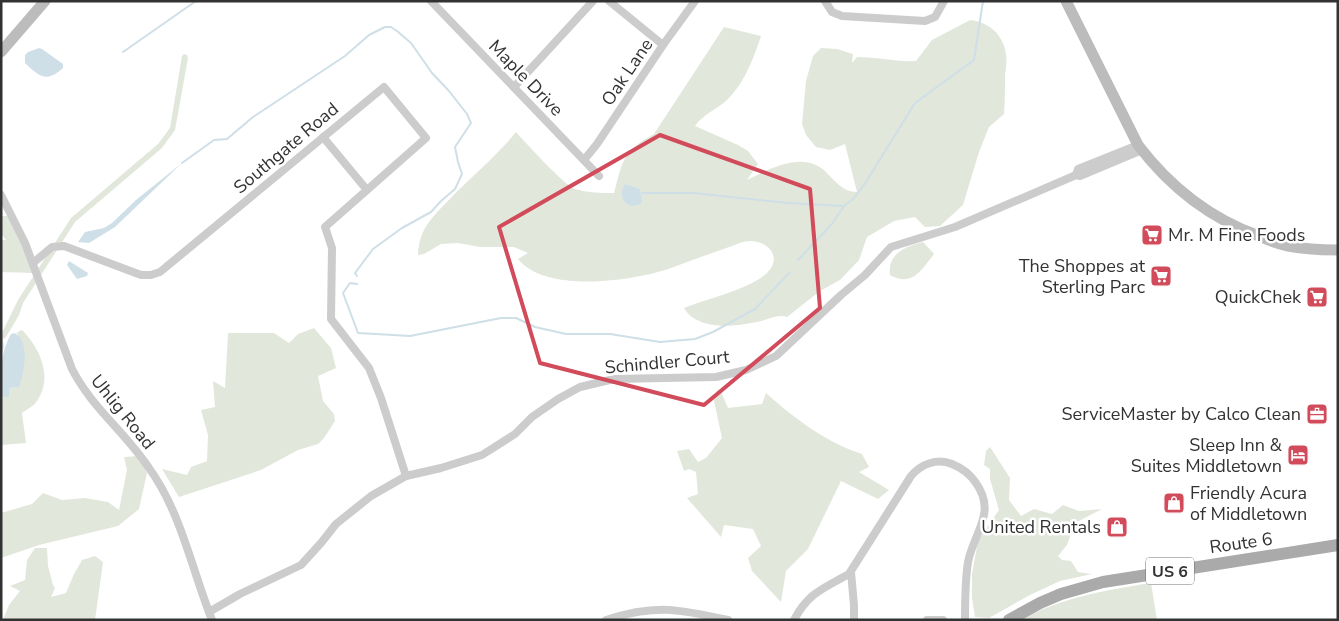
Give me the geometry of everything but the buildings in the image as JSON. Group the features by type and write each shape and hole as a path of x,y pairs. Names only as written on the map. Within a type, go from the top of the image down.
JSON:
{"main road":[{"name":"Route 6","path":"1008,620 1061,594 1103,582 1338,545"}],"street":[{"path":"1,52 45,1"},
{"path":"514,87 593,1"},
{"path":"608,1 663,45"},
{"path":"617,9 623,1"},
{"name":"Oak Lane","path":"584,160 597,144 663,45 695,1"},
{"path":"825,1 832,12 842,16 924,21 935,17 944,1"},
{"path":"1066,1 1123,118 1140,148 1171,183 1193,202 1219,219 1245,231 1286,246 1315,250 1338,250"},
{"name":"Maple Drive","path":"436,3 599,176"},
{"name":"Southgate Road","path":"33,263 52,247 64,246 141,275 151,275 160,272 384,87 426,138 325,227 332,248 330,319 368,368 381,398 406,476"},
{"path":"324,137 367,190"},
{"name":"Schindler Court","path":"211,616 240,594 301,565 321,544 336,524 371,496 406,476 441,468 482,454 514,434 532,417 558,399 580,387 614,379 716,377 746,370 776,356 865,275 891,247 955,227 1076,175 1078,170 1140,148"},
{"name":"Uhlig Road","path":"1,195 10,210 33,263 65,352 80,385 94,404 122,433 150,468 172,510 211,616"},
{"path":"854,620 851,572 861,552 911,476 922,466 934,462 946,462 964,470 982,492 985,504 984,516 968,565 965,620"},
{"path":"794,620 803,604 814,593 851,572"},
{"path":"606,620 630,613 661,609 690,611 728,620"},
{"path":"927,620 944,620"}],"highlighted area":[{"path":"660,135 810,189 820,308 704,405 540,363 499,227"}],"shaded area":[{"path":"970,20 989,27 1002,41 1006,57 1005,99 1004,114 989,127 979,152 963,205 940,226 925,227 915,217 894,221 867,237 859,260 840,280 820,291 787,317 777,316 761,321 725,326 699,321 684,308 739,289 767,273 772,267 773,256 768,247 757,242 748,241 741,243 655,273 591,282 569,281 549,277 531,270 518,259 528,253 514,247 480,247 458,243 441,244 424,254 418,255 421,236 431,219 516,132 570,186 585,191 614,193 625,158 643,140 654,134 724,27 761,36 748,69 734,92 724,103 702,118 695,126 748,151 758,164 747,180 786,164 807,162 826,172 843,188 857,192 845,144 830,150 816,147 806,135 802,124 806,81 813,56 821,48 837,49 853,54 852,63 857,57 916,61 932,40"},
{"path":"39,48 63,64 63,68 52,76 47,77 35,72 25,63 25,55"},
{"path":"184,54 188,58 175,130 162,148 75,222 23,303 19,315 3,339 4,347 1,357 1,335 18,300 71,218 158,144 170,128 182,56"},
{"path":"182,163 115,227 89,243 78,242 85,232 104,228 112,223 136,200"},
{"path":"625,184 640,189 642,202 635,206 626,203 622,196"},
{"path":"1,216 14,216 34,273 1,272 1,240 6,240 1,234"},
{"path":"923,242 934,254 920,271 910,278 904,279 890,275 891,262 899,252"},
{"path":"69,261 88,273 87,276 77,279 67,265"},
{"path":"314,328 331,348 336,368 318,376 323,401 334,414 335,421 324,438 318,444 298,450 261,470 179,497 162,469 187,475 191,467 207,461 208,435 201,410 215,407 213,381 225,388 228,333 274,333 289,343 298,334"},
{"path":"22,330 39,354 44,372 44,382 42,392 37,401 22,413 26,443 1,445 1,394 8,393 9,389 13,387 18,334 16,333"},
{"path":"14,333 23,343 25,358 23,374 19,387 9,389 9,397 5,397 1,394 2,363 7,341 11,334"},
{"path":"721,392 728,408 762,404 766,393 823,436 862,454 869,467 859,472 889,490 878,499 841,481 808,549 786,571 781,602 752,571 748,558 761,546 753,529 724,525 721,537 687,498 698,494 696,472 689,469 684,471 677,451 689,449 698,462 706,458 722,438 713,396"},
{"path":"990,447 1010,478 1009,500 1021,516 1034,509 1052,514 1063,505 1079,511 1102,509 1075,523 1067,545 1058,556 1062,560 1071,561 1078,572 1092,574 1060,581 989,618 975,617 972,598 972,574 978,541 999,510 990,479 990,469 984,465 986,451"},
{"path":"139,456 147,473 139,509 118,526 39,545 1,558 1,513 32,504 43,493 62,500 85,498 108,502 119,510 127,470 124,457"},
{"path":"35,548 47,548 48,566 55,588 51,597 66,593 82,560 95,556 103,562 95,620 3,620 9,605 20,591 10,586 25,580 27,560"},
{"path":"1151,583 1157,620 1020,620 1067,600"}],"waterway":[{"path":"123,52 196,1"},
{"path":"798,260 832,224 844,206 853,199 864,185 915,103 974,60 983,1"},
{"path":"182,163 214,140 227,139 253,117 345,56 369,35 385,27 391,27 411,43 432,73 467,114 471,123 455,147 462,174 455,189 431,212 402,228 373,249 355,273 357,276"},
{"path":"642,193 693,193 788,203 844,206"},
{"path":"357,284 350,283 343,293 358,333 410,336 501,318 516,318 535,327 566,334 610,334 660,342 695,339 713,332 755,309 790,272"}],"place":[{"name":"Mr. M Fine Foods","path":"1152,235"},
{"name":"The Shoppes at Sterling Parc","path":"1161,276"},
{"name":"QuickChek","path":"1317,297"},
{"name":"ServiceMaster by Calco Clean","path":"1317,414"},
{"name":"Sleep Inn & Suites Middletown","path":"1298,455"},
{"name":"Friendly Acura of Middletown","path":"1174,503"},
{"name":"United Rentals","path":"1117,527"}]}
